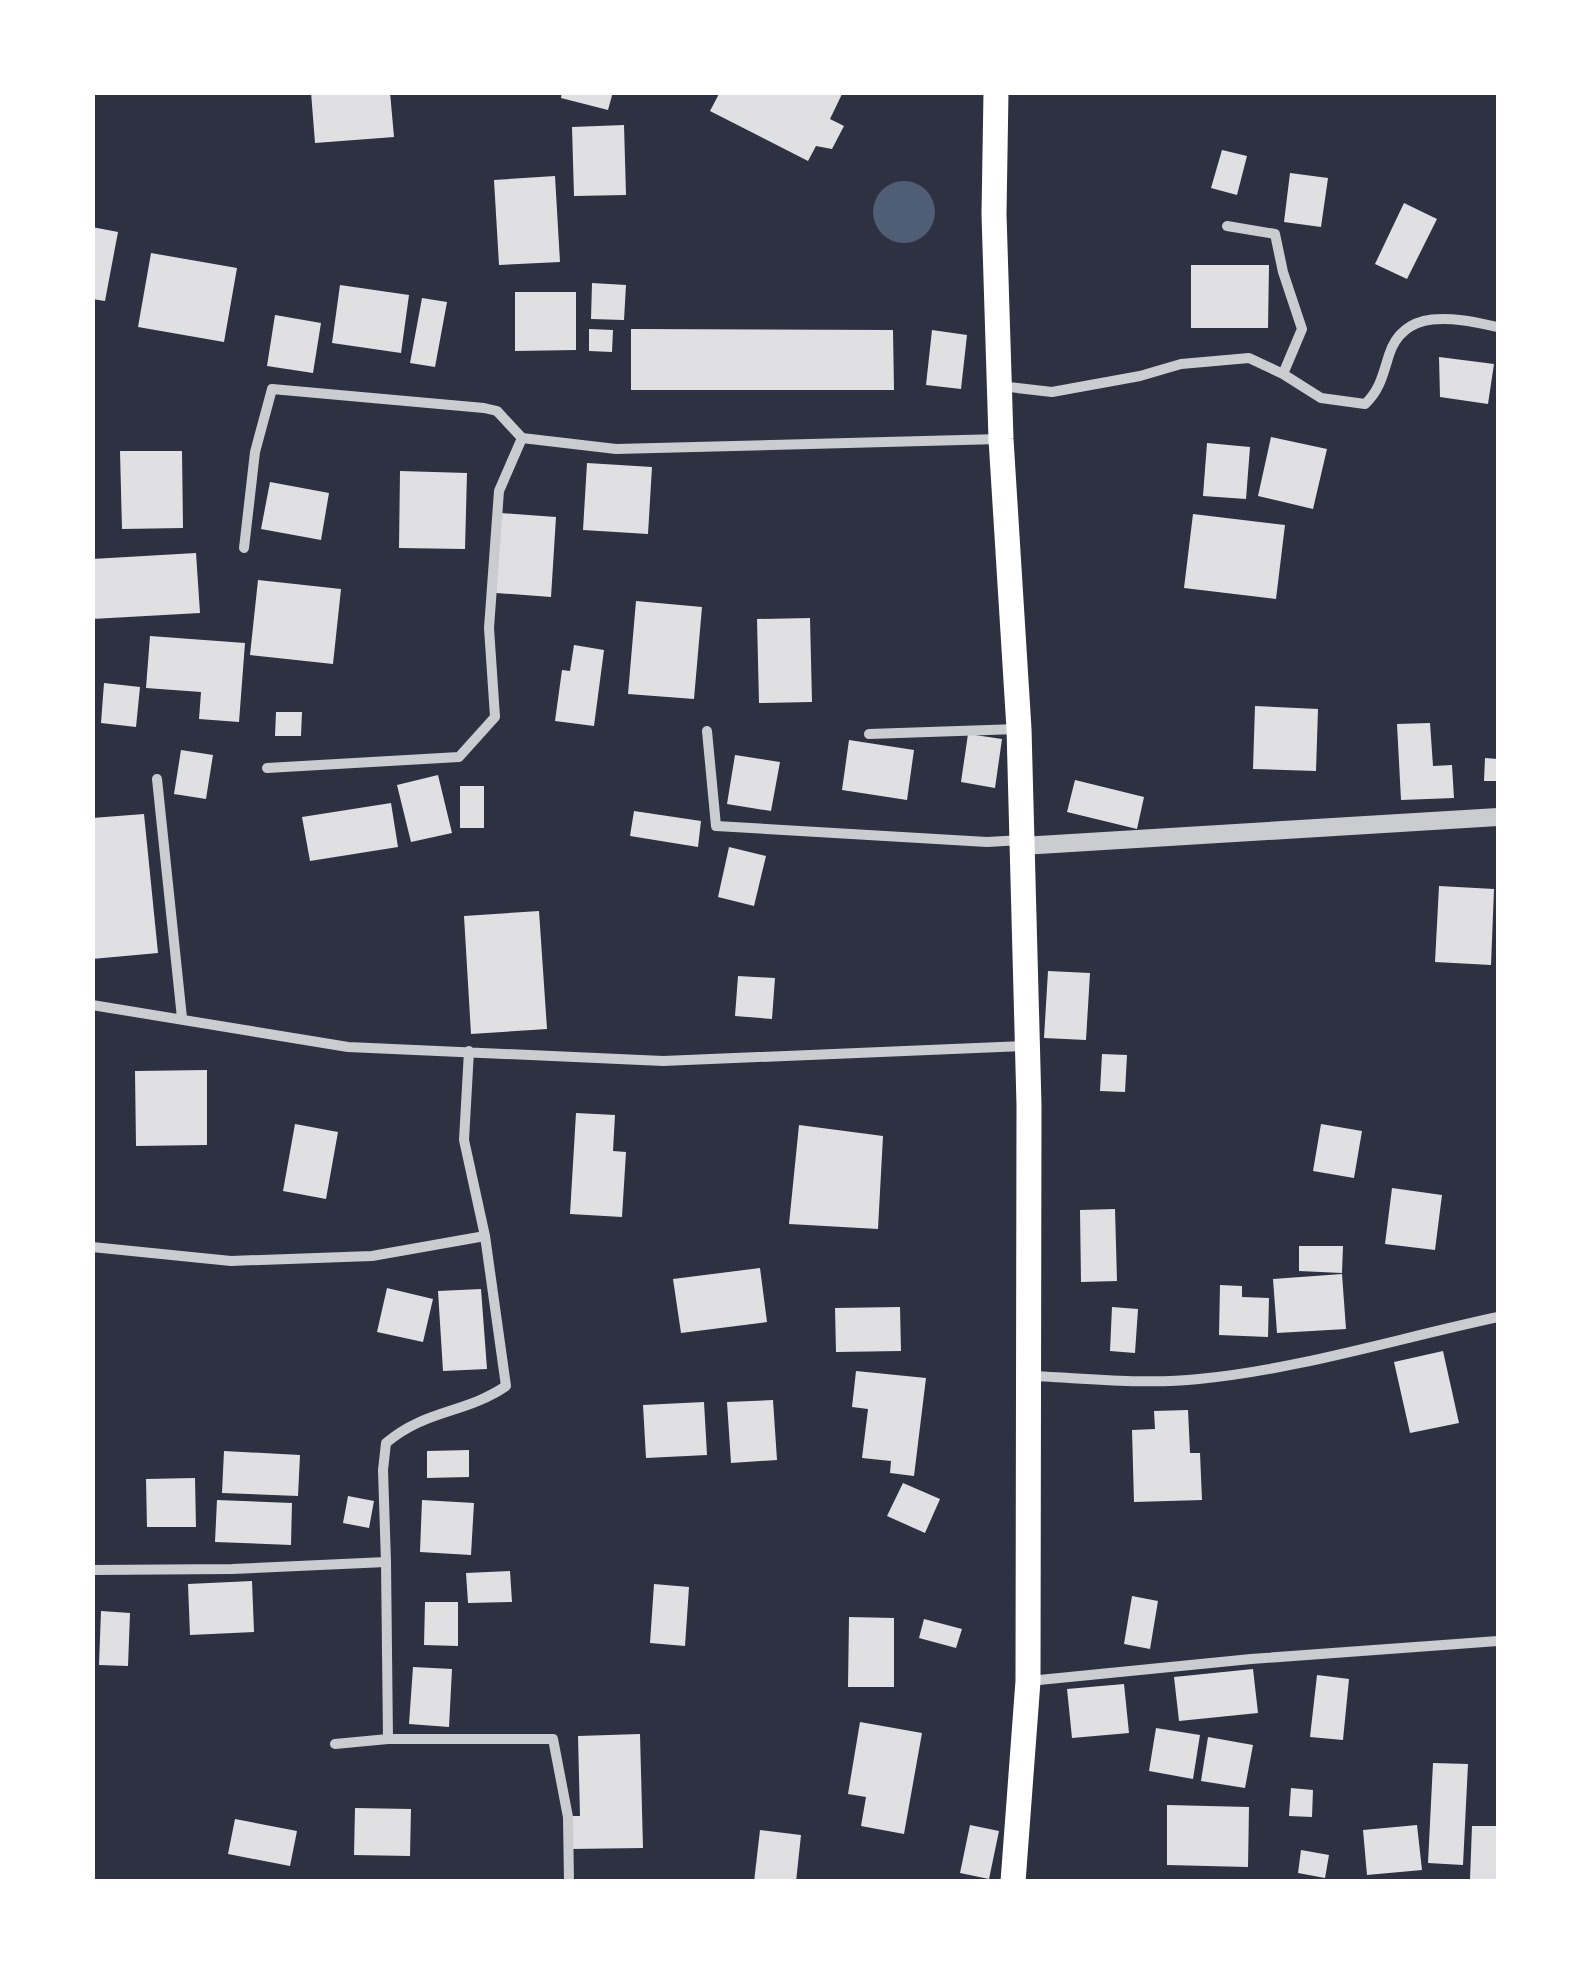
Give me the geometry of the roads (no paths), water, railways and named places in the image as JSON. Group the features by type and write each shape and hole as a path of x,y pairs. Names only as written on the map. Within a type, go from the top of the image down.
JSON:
{"main road":[{"path":"996,92 994,214 999,386 1019,728 1030,1376 1028,1681 1013,1882"}],"street":[{"path":"1227,226 1275,234 1302,329 1283,374"},
{"path":"999,386 1052,392 1182,364 1249,358 1321,398 1365,404 1377,392 1394,341 1408,326 1430,318 1498,327"},
{"path":"244,548 255,452 272,389 484,408 497,411 522,438 616,449 1001,438"},
{"path":"267,768 459,757 495,717 489,628 499,491 522,438"},
{"path":"869,734 1019,728"},
{"path":"707,731 716,826 1022,843 1498,817"},
{"path":"157,780 182,1018"},
{"path":"92,1005 348,1047 663,1061 1026,1046"},
{"path":"388,1740 383,1470 386,1443 407,1425 484,1401 506,1386 485,1236 464,1140 469,1051"},
{"path":"92,1246 231,1261 372,1256 485,1236"},
{"path":"1030,1376 1197,1380 1318,1360 1498,1317"},
{"path":"92,1570 386,1562"},
{"path":"1028,1681 1498,1641"},
{"path":"335,1744 554,1739 568,1817 569,1882"}],"water":[{"path":"904,181 926,190 935,212 926,234 904,243 882,234 873,212 882,190"}]}
